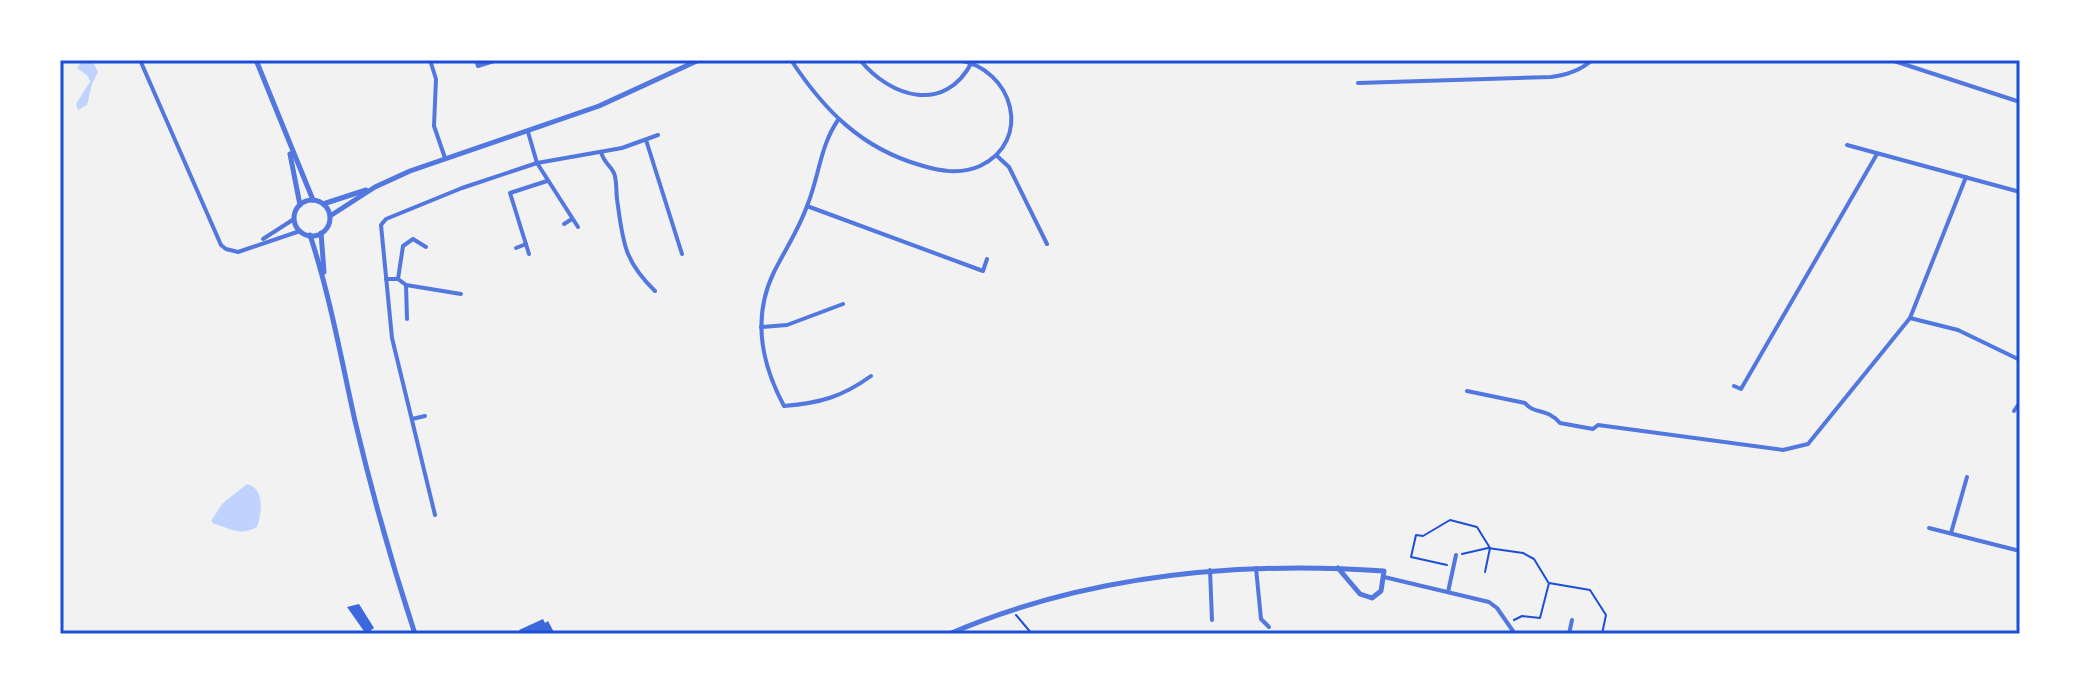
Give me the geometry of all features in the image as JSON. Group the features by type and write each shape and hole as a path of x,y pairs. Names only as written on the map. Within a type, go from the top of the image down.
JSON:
{"street":[{"path":"140,60 221,245 231,251 238,252 257,243 294,219 300,205 289,145"},
{"path":"256,60 313,200"},
{"path":"430,60 436,79 434,126 445,158"},
{"path":"476,60 478,66 497,60"},
{"path":"323,204 621,97 699,60"},
{"path":"791,60 820,101 838,120 879,149 904,161 937,170 969,170 982,166 996,155 1009,131 1011,114 1001,84 994,76 972,62 958,60"},
{"path":"860,60 887,84 902,92 921,96 939,93 953,86 965,76 972,62"},
{"path":"909,60 944,60"},
{"path":"1358,83 1551,77 1568,74 1592,60"},
{"path":"1891,60 2020,102"},
{"path":"838,120 824,145 807,206 768,286 760,327 766,366 784,406 810,404 849,392 871,376"},
{"path":"528,132 537,163 578,227"},
{"path":"435,515 392,338 381,225 386,219 462,188 537,163 601,152 658,135"},
{"path":"646,140 682,254"},
{"path":"1847,145 2020,192"},
{"path":"601,152 604,163 614,173 621,230 630,260 636,273 655,291"},
{"path":"1734,386 1741,389 1877,154"},
{"path":"996,155 1009,167 1047,244"},
{"path":"1467,391 1525,403 1529,408 1551,412 1560,423 1593,429 1598,425 1610,426 1783,450 1808,444 1910,318 1966,177"},
{"path":"529,254 510,193 547,181"},
{"path":"330,216 375,187"},
{"path":"257,243 300,231 310,235 321,233 330,216 323,204 313,200 300,205"},
{"path":"807,206 983,271 987,259"},
{"path":"294,219 300,231"},
{"path":"564,224 572,219"},
{"path":"321,233 325,281"},
{"path":"310,235 325,281 360,439 391,558 415,634"},
{"path":"398,279 403,246 413,239 426,247"},
{"path":"516,248 526,244"},
{"path":"670,247 679,245"},
{"path":"386,279 461,294"},
{"path":"406,285 407,319"},
{"path":"760,327 787,325 843,304"},
{"path":"1910,318 1958,330 2020,360"},
{"path":"2014,411 2020,402"},
{"path":"412,419 425,416"},
{"path":"1951,533 1967,477"},
{"path":"1929,528 2020,551"},
{"path":"1448,592 1456,555"},
{"path":"1256,568 1261,619 1269,627"},
{"path":"949,634 1014,610 1101,586 1210,570 1338,568 1384,571 1380,593 1366,598 1338,568"},
{"path":"1210,570 1212,620"},
{"path":"1384,577 1489,602 1497,608 1515,634"},
{"path":"1569,634 1572,620"}],"path":[{"path":"1453,566 1411,557 1416,535 1423,536 1450,520 1477,527 1490,548 1485,572"},
{"path":"1456,555 1490,548 1528,555 1534,559 1549,583 1540,618 1522,616 1507,623"},
{"path":"1549,583 1590,590 1606,615 1602,634"},
{"path":"1014,610 1019,621 1032,634"}],"water":[{"path":"83,60 92,60 98,72 87,105 78,110 76,104 90,82 88,76 77,68"},
{"path":"247,484 259,496 261,508 257,527 240,532 214,524 211,521 223,503"}],"building":[{"path":"359,604 374,628 366,634 347,607"},
{"path":"543,619 545,623 548,621 555,634 521,634 519,630"}]}
